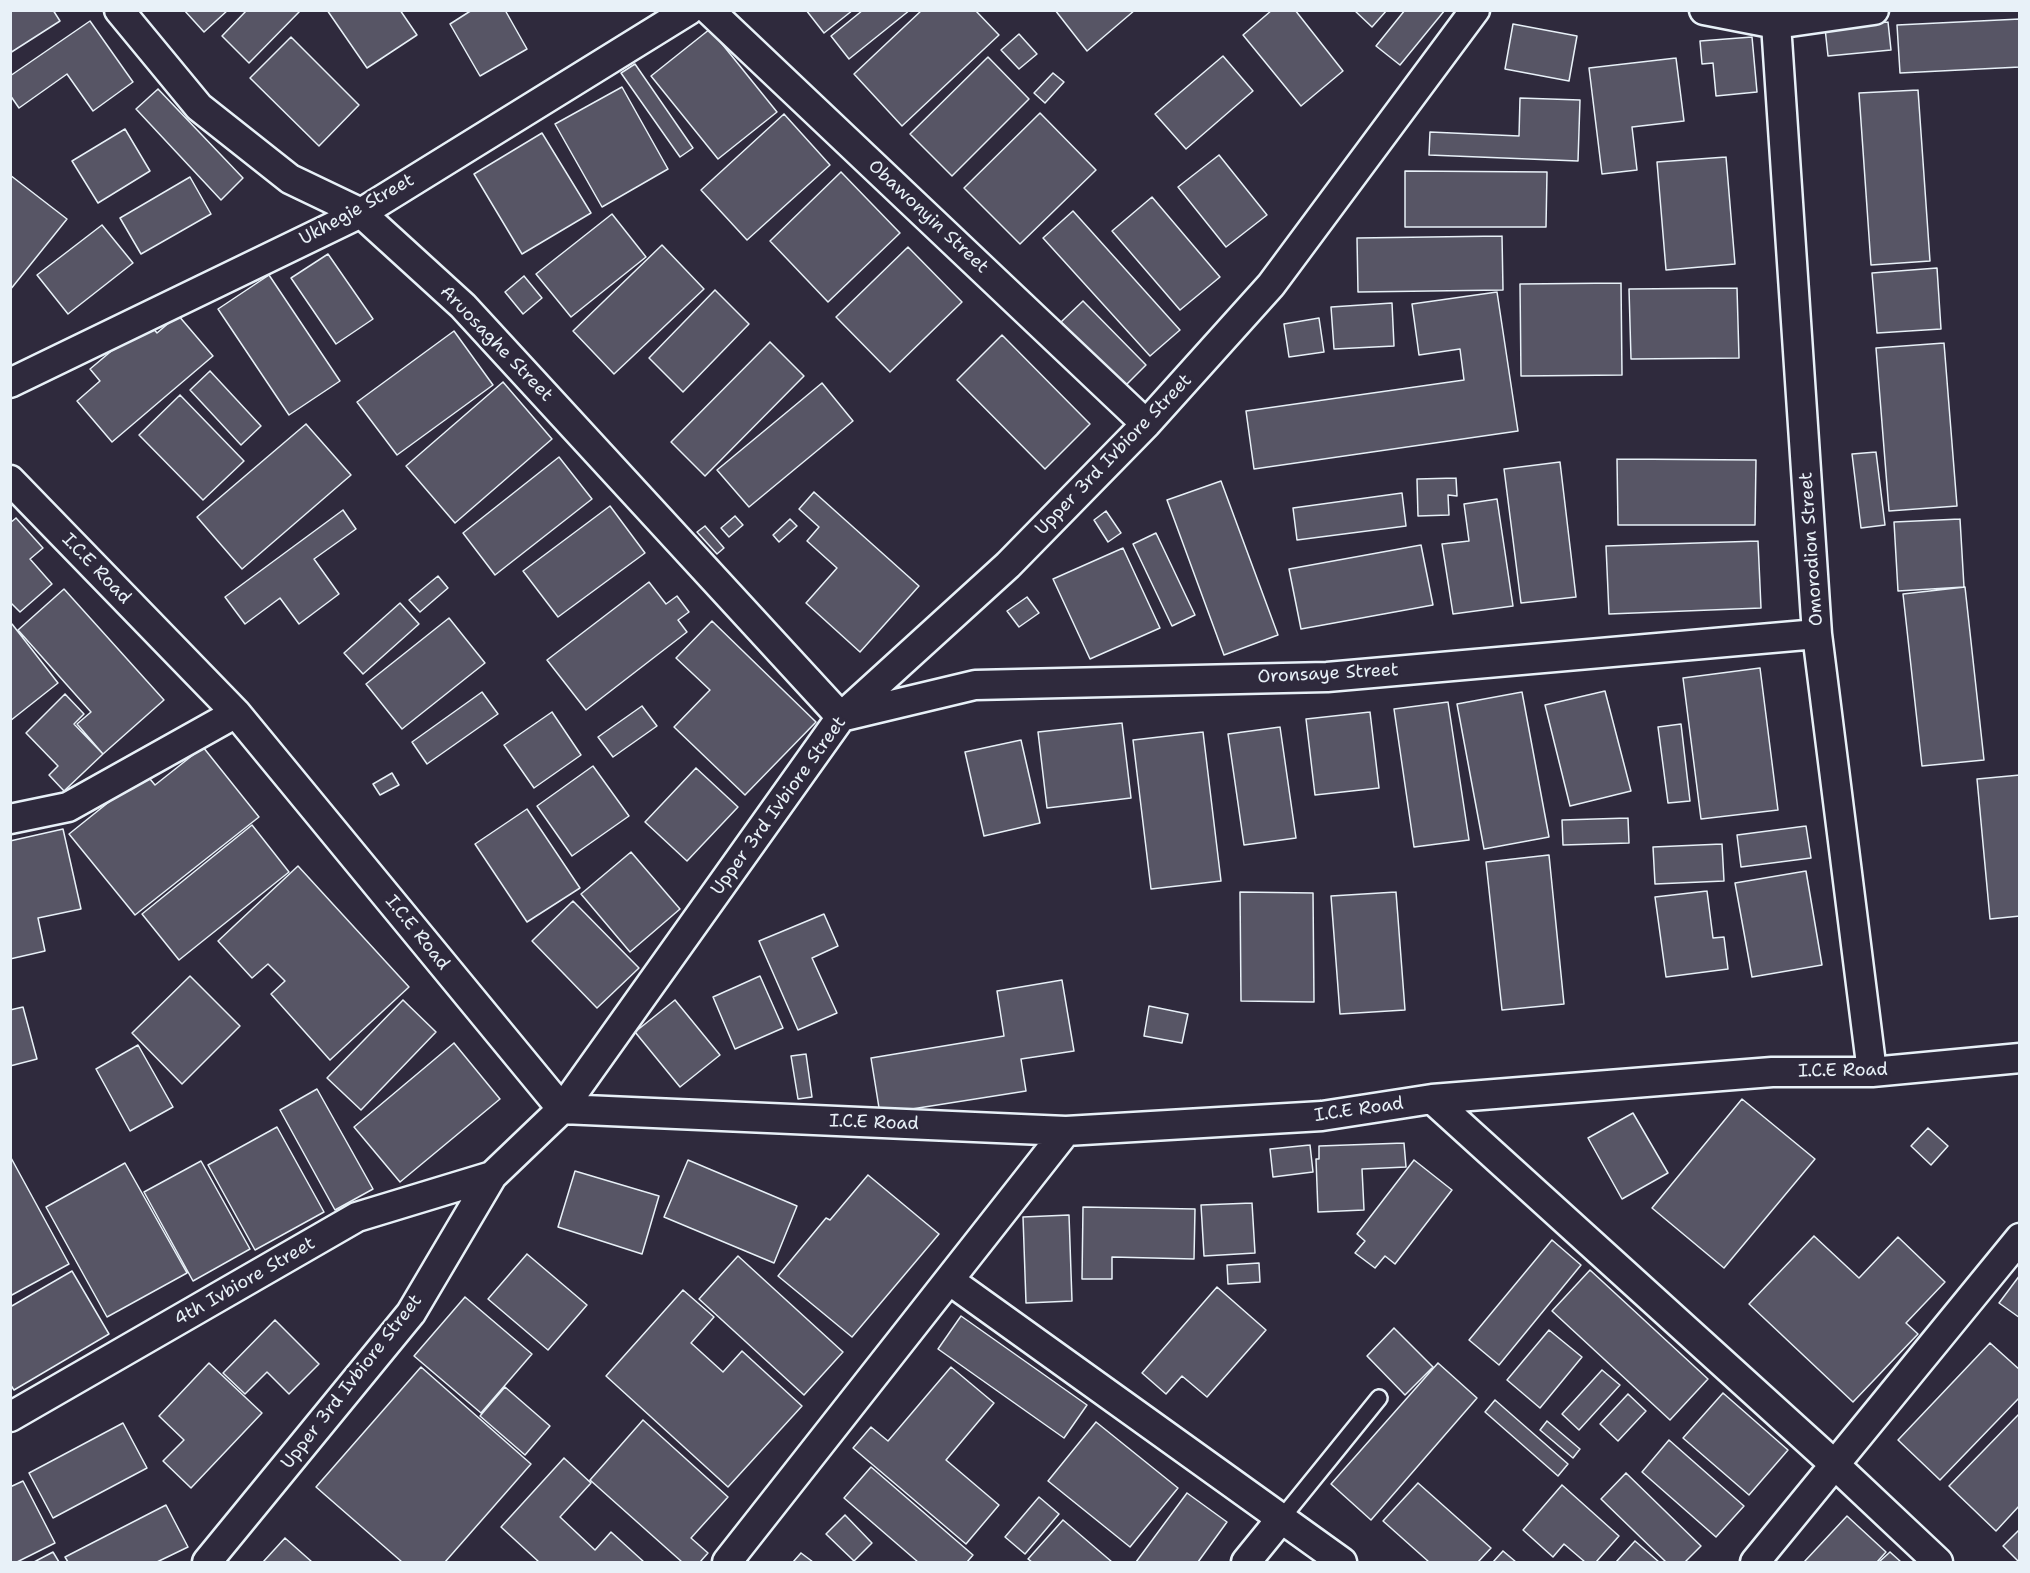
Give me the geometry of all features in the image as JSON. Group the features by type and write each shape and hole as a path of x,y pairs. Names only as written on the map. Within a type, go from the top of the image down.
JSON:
{"street":[{"name":"Aruosaghe Street","path":"119,10 199,107 290,179 361,213 463,306 841,717"},
{"name":"Ukhegie Street","path":"10,383 361,213 689,10"},
{"name":"Obawonyin Street","path":"709,10 1146,424"},
{"name":"Upper 3rd Ivbiore Street","path":"207,1563 411,1313 492,1176 562,1109 841,717 1008,565 1146,424 1271,285 1475,10"},
{"path":"1704,10 1776,24 1874,10"},
{"name":"Omorodion Street","path":"1776,24 1817,634 1872,1072"},
{"name":"I.C.E Road","path":"10,480 236,713 562,1109 1065,1131 1322,1116 1432,1099 1772,1072 1872,1072 2019,1058"},
{"name":"Oronsaye Street","path":"841,717 975,685 1327,677 1817,634"},
{"path":"10,819 68,807 236,713"},
{"path":"1432,1099 1834,1464 1938,1563"},
{"path":"727,1563 1065,1131"},
{"name":"4th Ivbiore Street","path":"10,1417 357,1217 492,1176"},
{"path":"1755,1563 2019,1238"},
{"path":"949,1280 1342,1563"},
{"path":"1245,1563 1281,1519"}],"lane":[{"path":"1281,1519 1379,1398"}],"building":[{"path":"10,10 53,10 60,21 10,53"},
{"path":"184,10 228,10 204,32"},
{"path":"247,10 301,10 249,63 222,36"},
{"path":"327,10 400,10 417,35 367,68"},
{"path":"472,10 505,10 527,49 480,76 450,24"},
{"path":"806,10 853,10 824,33"},
{"path":"863,10 910,10 849,59 831,36"},
{"path":"922,10 975,10 999,35 902,126 854,74"},
{"path":"1055,10 1135,10 1087,51"},
{"path":"1272,10 1295,10 1343,71 1301,106 1243,35"},
{"path":"1354,10 1387,10 1372,27"},
{"path":"1405,10 1445,10 1400,65 1376,46"},
{"path":"2020,19 2020,67 1900,73 1897,25"},
{"path":"90,21 133,82 93,111 67,74 19,108 10,95 10,76"},
{"path":"1888,22 1891,50 1828,56 1825,28"},
{"path":"1513,24 1577,36 1569,81 1505,69"},
{"path":"710,29 777,112 718,159 651,76"},
{"path":"1019,34 1037,54 1019,69 1001,50"},
{"path":"291,37 359,105 319,146 250,78"},
{"path":"1752,37 1757,92 1716,96 1713,63 1702,64 1700,41"},
{"path":"1223,56 1253,91 1186,149 1155,114"},
{"path":"988,57 1029,99 952,176 910,134"},
{"path":"1676,58 1684,121 1632,127 1637,170 1602,174 1589,68"},
{"path":"635,64 693,148 680,157 621,73"},
{"path":"1053,73 1064,82 1045,103 1034,93"},
{"path":"622,87 668,169 602,207 555,124"},
{"path":"158,89 243,178 221,200 136,109"},
{"path":"1918,90 1930,261 1871,265 1859,93"},
{"path":"1520,98 1580,100 1578,161 1429,155 1430,132 1519,136"},
{"path":"1040,113 1096,170 1020,244 964,188"},
{"path":"784,114 830,165 747,240 701,190"},
{"path":"125,129 150,171 98,203 72,161"},
{"path":"542,133 591,213 522,254 474,174"},
{"path":"1219,155 1267,215 1226,247 1178,187"},
{"path":"1726,157 1735,264 1666,270 1657,162"},
{"path":"1405,171 1547,172 1546,227 1405,227"},
{"path":"841,172 900,233 828,302 770,241"},
{"path":"10,175 67,219 10,290"},
{"path":"190,177 211,214 141,254 120,218"},
{"path":"1152,197 1220,277 1180,310 1112,231"},
{"path":"1073,211 1180,330 1150,356 1043,238"},
{"path":"612,214 646,257 571,317 536,274"},
{"path":"102,225 133,263 68,314 37,275"},
{"path":"1502,236 1503,290 1358,292 1357,238"},
{"path":"662,245 704,289 614,374 573,331"},
{"path":"908,247 962,302 890,372 836,317"},
{"path":"328,254 373,319 336,344 291,278"},
{"path":"1937,268 1941,329 1877,333 1872,273"},
{"path":"269,275 340,381 289,415 218,309"},
{"path":"524,276 542,298 523,314 505,292"},
{"path":"1621,283 1622,375 1521,376 1520,284"},
{"path":"1737,288 1739,358 1631,359 1629,289"},
{"path":"715,290 749,324 683,392 649,358"},
{"path":"1497,292 1518,431 1254,469 1246,411 1464,380 1460,349 1419,355 1412,304"},
{"path":"1083,301 1146,365 1124,387 1061,322"},
{"path":"1392,303 1394,346 1334,349 1331,307"},
{"path":"178,315 213,356 112,442 77,401 100,381 90,369 147,321 157,333"},
{"path":"1319,318 1324,352 1289,357 1284,324"},
{"path":"454,331 493,385 397,455 357,402"},
{"path":"1002,335 1090,424 1045,469 957,380"},
{"path":"770,342 804,376 705,476 671,442"},
{"path":"1944,343 1957,506 1889,511 1876,348"},
{"path":"210,371 261,426 241,445 190,390"},
{"path":"503,382 552,439 455,523 406,466"},
{"path":"822,383 853,421 749,507 717,470"},
{"path":"180,395 244,461 203,500 139,435"},
{"path":"306,424 351,475 242,569 197,517"},
{"path":"1876,452 1885,525 1861,528 1852,454"},
{"path":"559,457 592,499 495,575 463,533"},
{"path":"1617,459 1756,460 1755,525 1618,525"},
{"path":"1560,462 1576,597 1521,603 1504,469"},
{"path":"1456,478 1457,496 1448,495 1449,515 1418,516 1417,479"},
{"path":"1221,481 1278,635 1224,655 1167,500"},
{"path":"814,492 919,586 860,652 806,603 837,568 807,541 819,527 799,509"},
{"path":"1402,493 1406,526 1297,540 1293,508"},
{"path":"1497,499 1513,606 1453,614 1442,544 1469,541 1464,504"},
{"path":"610,506 645,553 558,617 523,571"},
{"path":"343,510 356,529 314,559 339,594 299,624 280,598 245,624 225,597"},
{"path":"1106,511 1121,533 1108,542 1094,520"},
{"path":"735,516 743,525 729,537 721,528"},
{"path":"16,518 43,548 30,559 52,584 20,612 10,602 10,523"},
{"path":"790,519 797,526 779,542 773,535"},
{"path":"1960,519 1964,587 1898,591 1894,522"},
{"path":"705,526 724,548 717,554 697,532"},
{"path":"1156,533 1195,615 1172,626 1133,544"},
{"path":"1758,541 1761,608 1609,614 1606,546"},
{"path":"1421,545 1433,605 1301,629 1289,569"},
{"path":"1123,548 1160,628 1090,659 1053,579"},
{"path":"438,576 448,588 420,612 409,600"},
{"path":"649,582 666,604 677,596 689,612 678,620 687,632 586,710 547,660"},
{"path":"1965,587 1984,760 1922,766 1903,594"},
{"path":"64,589 164,700 103,754 77,724 91,712 18,630"},
{"path":"1027,597 1039,613 1019,627 1007,611"},
{"path":"400,603 419,624 363,674 344,653"},
{"path":"449,618 485,663 402,729 366,684"},
{"path":"712,621 816,722 745,795 674,727 710,690 676,658"},
{"path":"12,624 58,683 10,721 10,625"},
{"path":"1760,668 1778,810 1701,819 1683,678"},
{"path":"1605,691 1631,791 1570,806 1545,705"},
{"path":"482,692 498,714 427,764 412,742"},
{"path":"1522,692 1549,837 1484,849 1457,704"},
{"path":"65,694 84,714 74,724 103,754 64,791 49,775 58,766 26,733"},
{"path":"1448,702 1469,840 1414,847 1394,709"},
{"path":"642,706 657,726 613,757 598,737"},
{"path":"552,712 581,755 534,788 504,745"},
{"path":"1370,712 1379,788 1315,795 1306,719"},
{"path":"1122,723 1131,798 1047,808 1038,732"},
{"path":"1681,724 1690,801 1668,803 1658,727"},
{"path":"1280,727 1296,838 1244,845 1228,734"},
{"path":"1203,732 1221,881 1151,889 1133,740"},
{"path":"1021,740 1040,823 984,836 965,752"},
{"path":"203,747 259,817 135,915 69,834 145,773 155,785"},
{"path":"593,766 629,816 572,856 537,806"},
{"path":"696,768 738,807 687,861 645,822"},
{"path":"392,773 399,785 380,795 373,784"},
{"path":"2020,775 2020,916 1990,919 1977,779"},
{"path":"527,809 580,888 527,922 475,844"},
{"path":"1628,818 1629,843 1563,845 1562,820"},
{"path":"252,825 289,872 179,960 142,914"},
{"path":"1806,826 1811,858 1741,867 1737,835"},
{"path":"63,829 81,909 38,918 45,951 10,959 10,841"},
{"path":"1722,844 1724,881 1655,884 1653,847"},
{"path":"631,852 680,909 630,952 581,894"},
{"path":"1549,855 1564,1004 1502,1010 1486,862"},
{"path":"298,866 409,987 330,1060 271,994 285,981 268,964 252,978 218,941"},
{"path":"1806,871 1822,965 1752,977 1735,883"},
{"path":"1707,891 1713,938 1724,937 1728,969 1666,977 1655,897"},
{"path":"1240,892 1313,893 1314,1002 1241,1001"},
{"path":"1396,892 1405,1010 1340,1014 1331,896"},
{"path":"573,901 639,968 597,1008 532,941"},
{"path":"824,914 838,946 812,958 837,1013 798,1030 759,941"},
{"path":"190,976 240,1026 182,1084 132,1033"},
{"path":"760,976 783,1028 735,1049 713,997"},
{"path":"1062,980 1074,1051 1021,1059 1026,1091 880,1114 871,1058 1004,1036 997,991"},
{"path":"403,1000 436,1032 361,1110 327,1078"},
{"path":"675,1000 720,1055 680,1087 635,1032"},
{"path":"1149,1006 1188,1014 1182,1043 1144,1036"},
{"path":"23,1007 37,1059 10,1066 10,1010"},
{"path":"454,1043 500,1099 400,1182 354,1127"},
{"path":"138,1045 173,1107 130,1131 96,1069"},
{"path":"806,1054 812,1097 798,1099 791,1056"},
{"path":"317,1089 373,1189 335,1210 280,1110"},
{"path":"1742,1099 1815,1159 1724,1268 1652,1208"},
{"path":"1633,1113 1668,1173 1622,1199 1588,1138"},
{"path":"277,1127 324,1212 255,1250 208,1165"},
{"path":"1928,1128 1948,1146 1931,1165 1911,1146"},
{"path":"1404,1143 1406,1167 1362,1169 1364,1210 1318,1212 1316,1159 1319,1159 1319,1146"},
{"path":"1310,1145 1313,1172 1273,1177 1270,1149"},
{"path":"10,1156 69,1264 10,1296"},
{"path":"688,1160 797,1206 774,1263 664,1217"},
{"path":"1414,1160 1452,1190 1395,1264 1385,1256 1375,1268 1355,1253 1365,1241 1357,1234"},
{"path":"201,1161 250,1249 193,1281 144,1192"},
{"path":"125,1163 187,1273 107,1317 46,1207"},
{"path":"575,1171 659,1196 642,1254 558,1227"},
{"path":"868,1175 939,1234 852,1337 778,1276 826,1218 830,1220"},
{"path":"1252,1203 1255,1253 1204,1256 1201,1205"},
{"path":"1083,1207 1195,1209 1194,1259 1112,1257 1112,1279 1082,1279"},
{"path":"1069,1215 1072,1301 1026,1303 1023,1217"},
{"path":"1814,1236 1859,1278 1898,1237 1945,1282 1906,1323 1918,1334 1853,1402 1749,1304"},
{"path":"1552,1240 1581,1265 1499,1365 1469,1340"},
{"path":"527,1254 587,1305 548,1350 488,1299"},
{"path":"738,1256 843,1352 804,1395 699,1299"},
{"path":"1259,1263 1260,1282 1228,1284 1227,1265"},
{"path":"1590,1270 1708,1379 1670,1420 1552,1311"},
{"path":"72,1271 109,1334 14,1390 10,1384 10,1307"},
{"path":"2020,1275 2020,1318 1999,1303"},
{"path":"1217,1287 1266,1330 1207,1397 1182,1376 1166,1394 1142,1373"},
{"path":"683,1290 714,1317 691,1343 723,1372 742,1351 802,1406 728,1487 606,1376"},
{"path":"465,1297 532,1354 481,1413 414,1356"},
{"path":"961,1316 1087,1405 1064,1438 938,1349"},
{"path":"275,1320 319,1364 289,1394 267,1372 245,1394 223,1373"},
{"path":"1394,1328 1433,1367 1405,1395 1367,1356"},
{"path":"1549,1330 1582,1357 1540,1408 1507,1380"},
{"path":"1990,1343 2020,1370 2020,1397 1940,1480 1898,1440"},
{"path":"209,1363 262,1413 191,1488 163,1461 184,1440 159,1416"},
{"path":"1438,1363 1477,1398 1371,1520 1331,1484"},
{"path":"421,1367 531,1464 445,1562 402,1562 316,1487"},
{"path":"951,1367 994,1403 946,1460 999,1505 966,1544 853,1448 871,1427 888,1441"},
{"path":"1602,1370 1620,1385 1579,1430 1562,1414"},
{"path":"505,1387 550,1426 525,1455 480,1416"},
{"path":"1723,1393 1788,1450 1749,1495 1683,1438"},
{"path":"1628,1394 1646,1411 1618,1441 1600,1424"},
{"path":"1495,1400 1568,1464 1558,1476 1485,1412"},
{"path":"2020,1413 2020,1505 1996,1531 1949,1486"},
{"path":"643,1420 728,1497 691,1538 708,1553 700,1562 682,1562 590,1480"},
{"path":"1547,1421 1580,1449 1573,1458 1540,1430"},
{"path":"1096,1422 1178,1488 1130,1547 1048,1481"},
{"path":"123,1423 147,1468 53,1518 29,1473"},
{"path":"1669,1440 1744,1506 1716,1537 1642,1472"},
{"path":"564,1458 591,1483 560,1517 595,1550 611,1532 644,1562 539,1562 501,1527"},
{"path":"871,1467 973,1555 967,1562 918,1562 844,1498"},
{"path":"1626,1473 1701,1546 1685,1562 1666,1562 1601,1499"},
{"path":"23,1481 55,1543 17,1562 10,1562 10,1487"},
{"path":"1418,1483 1491,1548 1478,1562 1429,1562 1383,1521"},
{"path":"1562,1485 1619,1536 1596,1562 1585,1562 1564,1544 1553,1557 1523,1530"},
{"path":"1187,1493 1227,1522 1198,1562 1136,1562"},
{"path":"1039,1497 1059,1514 1025,1554 1005,1537"},
{"path":"166,1505 188,1547 157,1562 68,1562 65,1557"},
{"path":"845,1515 872,1543 854,1561 826,1534"},
{"path":"1847,1516 1886,1552 1877,1562 1804,1562"},
{"path":"1063,1520 1112,1562 1032,1562 1028,1559"},
{"path":"2020,1529 2020,1562 2019,1562 2003,1546"},
{"path":"285,1538 312,1562 263,1562"},
{"path":"1635,1541 1659,1562 1616,1562"},
{"path":"1503,1551 1516,1562 1493,1562"},
{"path":"53,1552 59,1562 34,1562"},
{"path":"1890,1552 1901,1562 1879,1562"},
{"path":"801,1553 813,1562 793,1562"}]}
